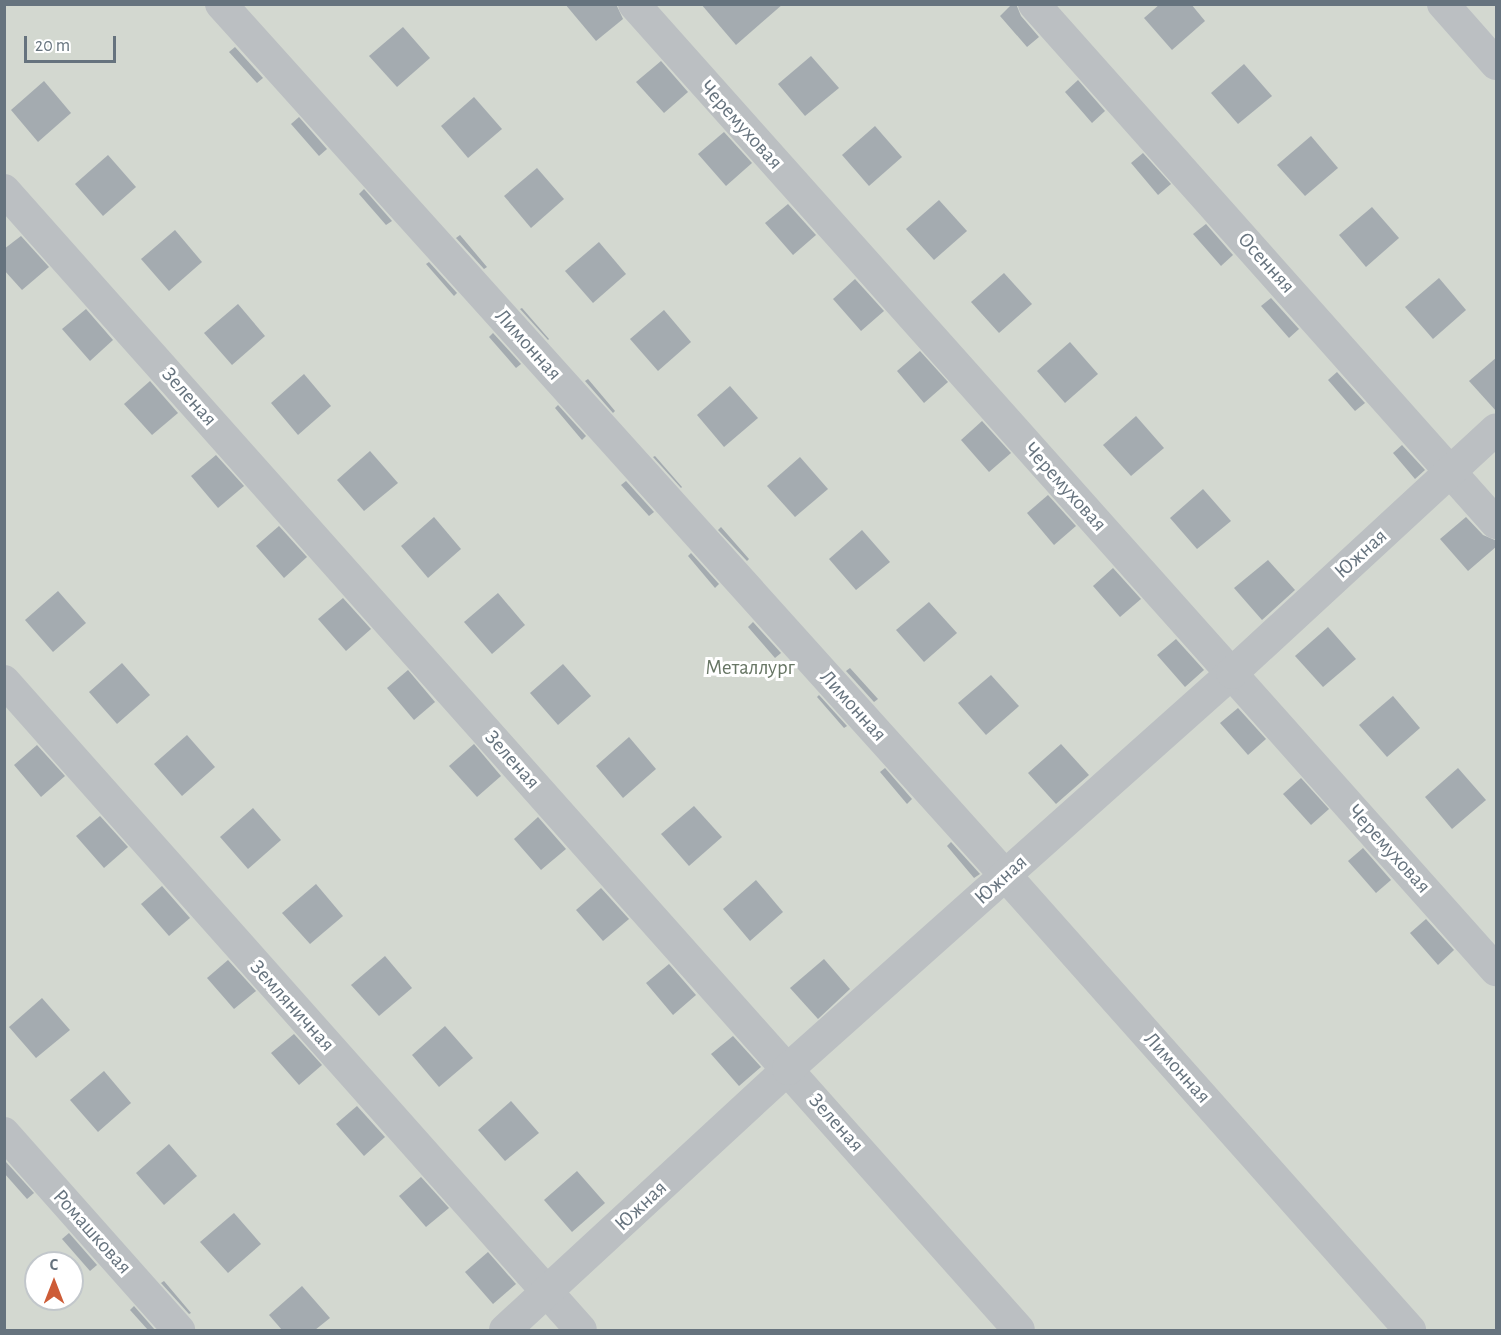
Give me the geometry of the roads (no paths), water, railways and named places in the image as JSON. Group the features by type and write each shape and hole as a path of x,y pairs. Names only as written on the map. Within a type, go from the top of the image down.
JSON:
{"street":[{"name":"Лимонная","path":"221,4 1006,876 1410,1330"},
{"name":"Черемуховая","path":"634,4 1497,970"},
{"name":"Осенняя","path":"1034,4 1497,523"},
{"path":"1443,4 1497,64"},
{"name":"Зеленая","path":"4,190 1019,1330"},
{"name":"Южная","path":"505,1330 788,1069 1232,672 1497,429"},
{"name":"Земляничная","path":"4,681 581,1330"},
{"name":"Ромашковая","path":"4,1133 179,1330"}],"park label":[{"name":"Металлург","path":"750,668"}]}
